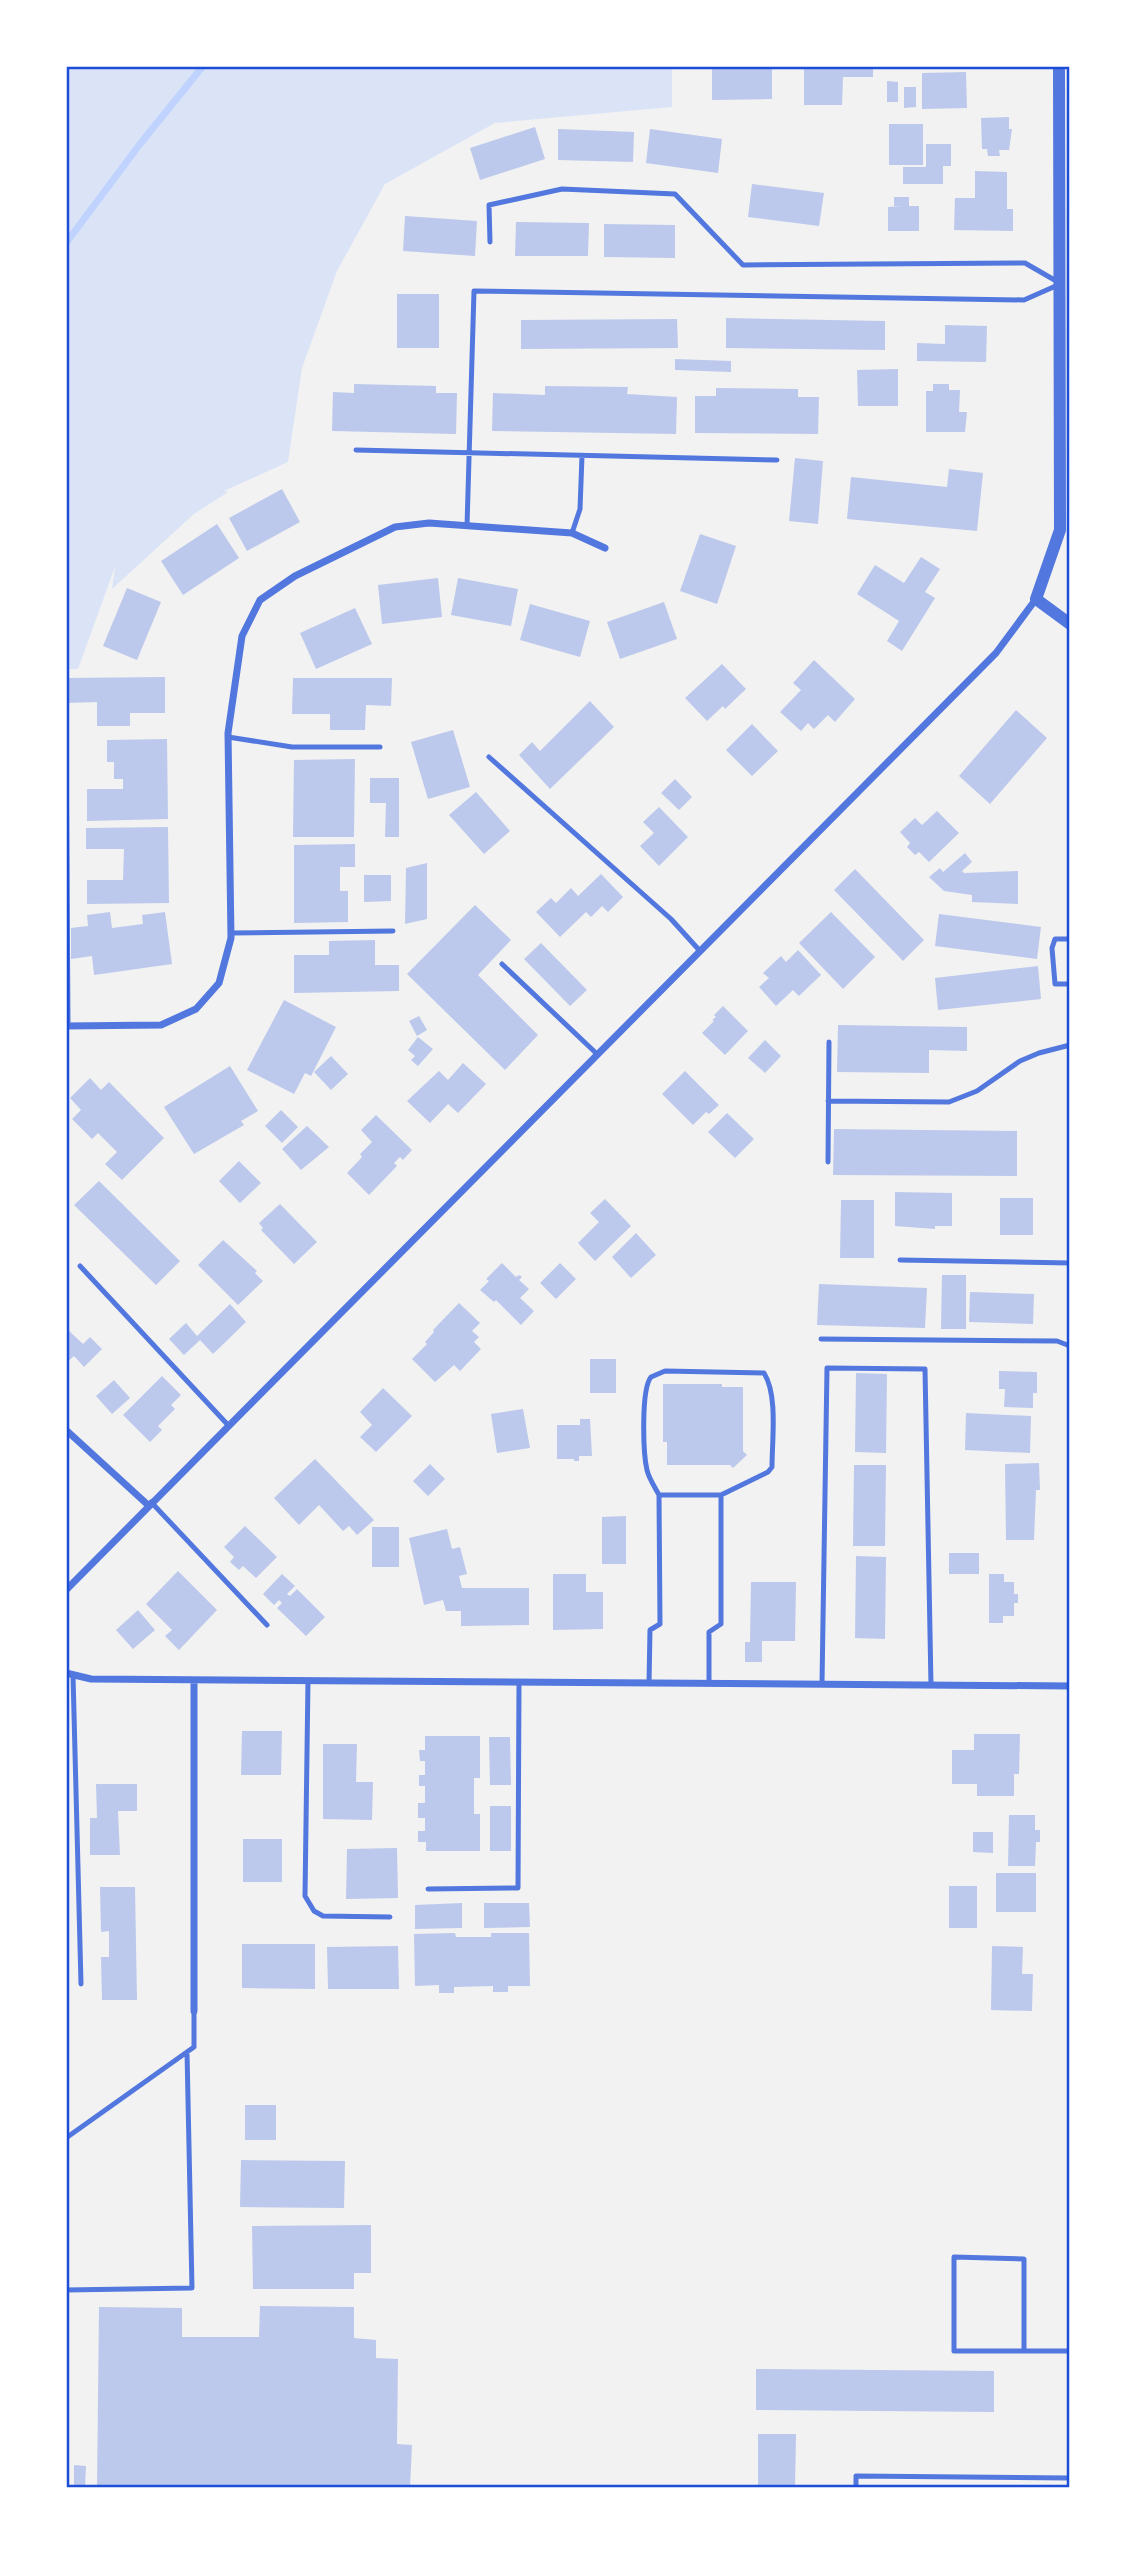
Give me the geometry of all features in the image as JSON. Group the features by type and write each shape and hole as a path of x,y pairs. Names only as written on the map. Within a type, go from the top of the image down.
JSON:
{"street":[{"path":"66,1590 996,653 1036,599 1060,530 1065,363 1061,284 1065,188 1059,66"},
{"path":"67,1026 161,1025 196,1009 219,983 231,933 228,737 242,636 260,600 295,576 395,527 429,523 572,533 605,548"},
{"path":"1036,599 1069,624"},
{"path":"66,1430 149,1504"},
{"path":"70,1674 91,1679 1069,1686"},
{"path":"194,1680 194,2011"}],"lane":[{"path":"490,242 489,205 562,190 675,194 743,265 1025,263 1061,284"},
{"path":"467,526 474,291 1024,300 1061,284"},
{"path":"356,450 777,460"},
{"path":"572,533 580,509 582,456"},
{"path":"66,732 67,1026"},
{"path":"228,737 292,747 380,747"},
{"path":"489,757 671,919 700,951"},
{"path":"231,933 393,931"},
{"path":"1069,939 1055,939 1052,948 1055,984 1069,984"},
{"path":"502,964 597,1054"},
{"path":"828,1162 829,1042"},
{"path":"828,1101 949,1102 977,1091 1020,1061 1069,1045"},
{"path":"900,1260 1069,1263"},
{"path":"80,1266 228,1425"},
{"path":"821,1339 1057,1341 1069,1346"},
{"path":"822,1684 827,1368 925,1369 931,1685"},
{"path":"649,1683 650,1630 660,1624 659,1495 649,1475 646,1461 645,1389 650,1377 665,1371 764,1373 772,1395 772,1466 768,1472 721,1495 659,1495"},
{"path":"709,1684 709,1632 721,1624 721,1495"},
{"path":"149,1504 268,1625"},
{"path":"70,1674 81,1984"},
{"path":"307,1681 305,1896 314,1911 323,1916 390,1917"},
{"path":"428,1889 518,1888 519,1682"},
{"path":"66,2138 194,2047 194,2011"},
{"path":"66,2290 192,2288 187,2052"},
{"path":"1024,2351 1024,2259 954,2257 954,2351 1024,2351 1069,2351"},
{"path":"856,2487 856,2476 1069,2478"}],"shaded area":[{"path":"67,66 202,67 140,141 67,240"},
{"path":"205,66 672,67 672,107 495,123 385,184 337,271 302,368 288,462 224,491 228,492 194,514 112,589 115,567 78,669 67,669 67,244 142,143"}],"building":[{"path":"804,66 873,66 873,77 843,77 842,105 804,105"},
{"path":"712,68 772,68 772,99 712,100"},
{"path":"966,72 967,108 922,109 922,73"},
{"path":"887,81 898,82 898,102 887,102"},
{"path":"904,87 916,87 916,107 904,108"},
{"path":"1009,117 1009,129 1012,129 1009,150 999,150 1000,156 988,156 987,149 982,149 981,118"},
{"path":"889,124 923,124 923,165 889,165"},
{"path":"535,127 545,159 480,180 470,148"},
{"path":"558,129 634,132 633,162 558,160"},
{"path":"650,129 722,139 718,173 646,163"},
{"path":"926,144 951,144 951,166 943,166 943,184 903,184 903,167 926,167"},
{"path":"975,171 1007,172 1007,209 1013,209 1013,231 954,230 955,198 975,198"},
{"path":"752,184 824,193 819,226 748,217"},
{"path":"894,197 909,197 909,206 919,206 919,231 888,231 888,207 901,206 894,206"},
{"path":"405,216 477,221 475,256 403,251"},
{"path":"516,222 589,223 588,256 515,256"},
{"path":"604,224 675,225 675,258 604,257"},
{"path":"397,294 439,294 439,348 397,348"},
{"path":"726,318 885,321 885,350 726,348"},
{"path":"677,319 678,348 521,349 521,320"},
{"path":"945,325 987,326 986,362 917,361 917,343 945,344"},
{"path":"675,359 731,361 731,372 675,370"},
{"path":"898,369 898,406 858,406 857,370"},
{"path":"354,384 436,386 436,393 457,393 456,434 332,431 333,392 354,393"},
{"path":"933,384 949,384 949,390 960,390 959,412 967,412 965,432 926,432 926,391 933,391"},
{"path":"545,386 628,387 627,394 677,397 676,434 492,431 493,393 545,395"},
{"path":"716,388 798,389 798,397 819,397 818,434 695,433 695,396 716,396"},
{"path":"795,458 823,461 818,524 789,521"},
{"path":"949,469 983,473 977,531 847,519 851,477 947,487"},
{"path":"282,489 300,522 247,551 229,518"},
{"path":"217,524 239,558 183,595 161,561"},
{"path":"700,534 736,546 717,604 680,591"},
{"path":"921,557 940,569 925,592 935,598 902,651 887,641 899,621 857,594 875,565 904,583"},
{"path":"438,578 442,617 382,624 378,585"},
{"path":"458,578 518,589 511,626 451,615"},
{"path":"127,588 161,602 137,660 103,646"},
{"path":"664,602 677,639 620,659 607,622"},
{"path":"530,604 590,621 580,657 520,640"},
{"path":"355,608 372,644 316,669 300,633"},
{"path":"814,660 855,699 835,722 828,715 814,729 808,723 801,731 780,712 801,690 793,683"},
{"path":"722,664 746,689 725,709 723,706 707,721 685,698"},
{"path":"165,677 165,713 130,713 130,726 97,726 97,702 66,703 66,678"},
{"path":"293,678 392,678 391,706 366,705 365,730 330,730 330,714 292,714"},
{"path":"590,701 614,727 550,789 519,755 532,742 540,751"},
{"path":"1016,710 1047,738 990,804 959,776"},
{"path":"752,724 778,751 752,776 726,750"},
{"path":"453,730 470,787 428,799 411,742"},
{"path":"167,739 168,819 87,821 87,789 123,789 123,779 114,779 114,762 107,762 107,740"},
{"path":"355,759 354,837 293,837 294,760"},
{"path":"370,778 399,778 399,837 385,837 386,803 370,803"},
{"path":"675,779 692,797 679,810 661,793"},
{"path":"476,792 510,831 484,854 449,815"},
{"path":"659,807 688,837 659,866 640,846 654,833 643,822"},
{"path":"937,811 959,833 929,862 919,852 915,855 907,847 910,843 900,832 915,818 922,825"},
{"path":"168,827 169,903 87,904 87,880 123,880 124,849 86,849 86,828"},
{"path":"355,844 355,867 340,867 340,891 348,891 348,922 294,923 294,845"},
{"path":"965,853 972,862 962,871 964,873 1018,871 1018,904 972,902 972,895 944,891 929,877 940,868 943,872"},
{"path":"427,863 427,919 405,924 406,868"},
{"path":"855,869 924,940 903,961 834,890"},
{"path":"601,874 623,897 608,912 602,906 591,917 586,912 560,937 536,912 551,898 556,903 571,888 578,896"},
{"path":"364,875 391,875 391,901 364,902"},
{"path":"475,905 511,940 478,975 538,1035 505,1070 407,974"},
{"path":"110,912 112,928 143,924 142,915 165,912 172,964 94,975 92,956 71,959 71,928 88,926 87,915"},
{"path":"831,912 875,957 843,989 799,943"},
{"path":"939,914 1041,927 1037,959 935,946"},
{"path":"375,940 375,965 399,965 399,991 294,993 294,955 329,955 329,941"},
{"path":"541,943 587,990 570,1006 524,959"},
{"path":"798,950 821,975 799,996 793,990 776,1006 759,987 769,978 763,973 781,956 786,962"},
{"path":"1038,966 1041,999 938,1010 935,978"},
{"path":"284,1000 336,1027 311,1076 305,1073 294,1094 247,1070"},
{"path":"723,1006 748,1031 725,1055 702,1033 714,1021 714,1015"},
{"path":"419,1016 427,1030 417,1036 409,1021"},
{"path":"838,1025 967,1027 967,1051 929,1050 929,1073 837,1072"},
{"path":"418,1037 433,1049 418,1066 411,1060 415,1056 408,1050"},
{"path":"765,1040 781,1056 765,1073 748,1058"},
{"path":"331,1056 348,1074 331,1090 314,1072"},
{"path":"463,1063 486,1084 458,1113 448,1104 430,1123 407,1101 439,1071 448,1080"},
{"path":"230,1066 258,1111 241,1121 244,1125 194,1154 164,1107"},
{"path":"685,1071 719,1105 709,1114 706,1112 693,1125 662,1094"},
{"path":"90,1078 101,1090 109,1082 164,1138 122,1180 105,1164 117,1152 98,1133 92,1139 72,1119 81,1110 70,1098"},
{"path":"281,1110 298,1127 282,1143 265,1126"},
{"path":"727,1113 754,1139 735,1158 708,1132"},
{"path":"376,1115 412,1150 403,1160 400,1157 394,1163 397,1166 369,1195 347,1173 372,1142 361,1130"},
{"path":"307,1126 329,1147 301,1170 282,1149"},
{"path":"834,1129 1017,1131 1017,1176 833,1175"},
{"path":"239,1161 261,1183 240,1203 219,1181"},
{"path":"99,1181 180,1261 156,1285 74,1205"},
{"path":"895,1192 952,1193 952,1226 935,1226 935,1229 895,1226"},
{"path":"1000,1198 1033,1198 1033,1235 1000,1235"},
{"path":"605,1199 631,1226 595,1261 578,1243 599,1222 590,1213"},
{"path":"841,1200 874,1200 874,1258 840,1258"},
{"path":"280,1204 317,1242 294,1264 261,1230 263,1228 259,1223"},
{"path":"636,1233 656,1255 631,1278 612,1257"},
{"path":"223,1240 257,1271 255,1273 263,1281 238,1305 198,1265"},
{"path":"502,1263 516,1277 522,1277 519,1280 529,1289 520,1298 534,1311 521,1325 496,1300 494,1302 480,1290 489,1281 486,1279"},
{"path":"560,1263 576,1279 556,1299 540,1283"},
{"path":"942,1275 966,1275 966,1329 941,1329"},
{"path":"819,1284 927,1288 925,1328 817,1325"},
{"path":"970,1292 1034,1294 1033,1324 969,1322"},
{"path":"459,1303 480,1323 472,1331 479,1337 474,1342 481,1349 460,1371 454,1365 435,1382 412,1359 427,1344 425,1342 433,1330"},
{"path":"230,1304 246,1322 213,1354 200,1340 184,1355 169,1339 186,1323 197,1336"},
{"path":"66,1328 83,1344 90,1337 102,1349 84,1367 74,1356 66,1363"},
{"path":"590,1359 616,1359 616,1393 590,1393"},
{"path":"999,1371 1037,1372 1037,1393 1033,1393 1033,1408 1004,1407 1005,1389 999,1389"},
{"path":"856,1373 887,1374 886,1453 855,1452"},
{"path":"162,1376 181,1395 171,1405 175,1409 158,1426 162,1430 150,1442 123,1415"},
{"path":"114,1380 130,1398 112,1414 96,1396"},
{"path":"663,1384 722,1384 722,1387 743,1387 743,1451 747,1455 733,1468 730,1465 667,1465 667,1442 663,1442"},
{"path":"383,1388 412,1416 376,1452 360,1437 372,1425 360,1412"},
{"path":"523,1409 530,1448 497,1453 491,1414"},
{"path":"966,1413 1031,1416 1030,1453 965,1450"},
{"path":"580,1419 590,1419 592,1456 579,1456 579,1461 557,1459 557,1425 580,1425"},
{"path":"315,1459 374,1520 357,1535 349,1526 343,1531 319,1505 299,1525 274,1498"},
{"path":"1039,1463 1040,1490 1036,1490 1034,1540 1006,1540 1005,1464"},
{"path":"430,1464 445,1479 428,1496 413,1481"},
{"path":"854,1465 886,1465 885,1546 853,1546"},
{"path":"626,1516 626,1564 602,1564 602,1517"},
{"path":"245,1526 277,1557 256,1578 243,1566 239,1570 230,1562 234,1557 224,1547"},
{"path":"372,1527 399,1527 399,1567 372,1567"},
{"path":"447,1529 452,1549 460,1547 467,1574 459,1576 462,1588 529,1588 529,1625 461,1626 461,1611 446,1611 443,1600 424,1605 409,1538"},
{"path":"949,1553 979,1553 979,1574 949,1574"},
{"path":"856,1556 886,1557 885,1639 855,1638"},
{"path":"178,1571 217,1610 179,1650 165,1636 172,1630 146,1604"},
{"path":"282,1574 295,1586 287,1594 290,1596 297,1589 325,1617 306,1636 277,1608 282,1603 279,1600 274,1605 263,1594"},
{"path":"553,1574 586,1574 586,1592 603,1592 603,1629 553,1630"},
{"path":"989,1574 1004,1574 1004,1582 1014,1582 1014,1594 1018,1594 1018,1603 1014,1603 1014,1616 1003,1616 1003,1623 989,1623"},
{"path":"751,1582 796,1582 795,1641 762,1641 762,1662 745,1662 745,1642 750,1642"},
{"path":"138,1610 155,1630 133,1649 116,1630"},
{"path":"242,1731 282,1731 281,1775 241,1775"},
{"path":"974,1734 1020,1734 1019,1774 1014,1774 1014,1796 977,1796 977,1784 952,1784 952,1750 974,1750"},
{"path":"425,1736 480,1736 480,1778 474,1778 474,1814 480,1814 480,1851 426,1851 426,1842 418,1842 418,1831 425,1831 425,1818 418,1818 418,1803 425,1803 425,1786 419,1786 419,1775 425,1775 425,1761 420,1761 419,1750 425,1750"},
{"path":"489,1737 510,1737 511,1785 490,1785"},
{"path":"323,1744 357,1744 356,1782 373,1782 372,1820 323,1819"},
{"path":"96,1784 137,1784 137,1811 118,1811 120,1855 90,1855 90,1818 97,1818"},
{"path":"490,1806 511,1806 511,1851 490,1851"},
{"path":"1009,1815 1035,1815 1035,1830 1040,1830 1040,1842 1036,1842 1035,1866 1008,1866"},
{"path":"973,1832 993,1832 993,1853 973,1852"},
{"path":"243,1839 282,1839 282,1882 243,1882"},
{"path":"397,1848 398,1898 346,1899 347,1849"},
{"path":"996,1873 1036,1873 1036,1912 996,1912"},
{"path":"949,1886 977,1886 977,1928 949,1928"},
{"path":"100,1887 135,1887 137,2000 102,2000 101,1957 109,1957 109,1931 101,1932"},
{"path":"462,1903 462,1928 415,1929 415,1905"},
{"path":"484,1903 529,1903 530,1927 484,1928"},
{"path":"455,1933 456,1937 491,1937 491,1933 529,1933 530,1986 508,1986 508,1992 493,1992 493,1986 454,1987 454,1993 439,1993 439,1985 415,1986 414,1934"},
{"path":"242,1944 315,1944 315,1989 242,1988"},
{"path":"398,1946 399,1989 328,1989 327,1947"},
{"path":"992,1946 1023,1947 1022,1974 1033,1974 1032,2011 991,2010"},
{"path":"245,2105 276,2105 276,2140 245,2140"},
{"path":"241,2160 345,2161 344,2208 240,2207"},
{"path":"371,2225 371,2273 354,2273 354,2289 253,2289 252,2226"},
{"path":"260,2306 354,2307 354,2338 376,2340 376,2358 398,2359 397,2444 412,2445 410,2488 97,2488 99,2307 182,2308 182,2337 259,2337"},
{"path":"756,2369 994,2371 994,2412 756,2410"},
{"path":"758,2434 796,2434 795,2488 758,2488"},
{"path":"74,2465 86,2466 85,2488 74,2488"}],"waterway":[{"path":"66,243 203,66"}]}
